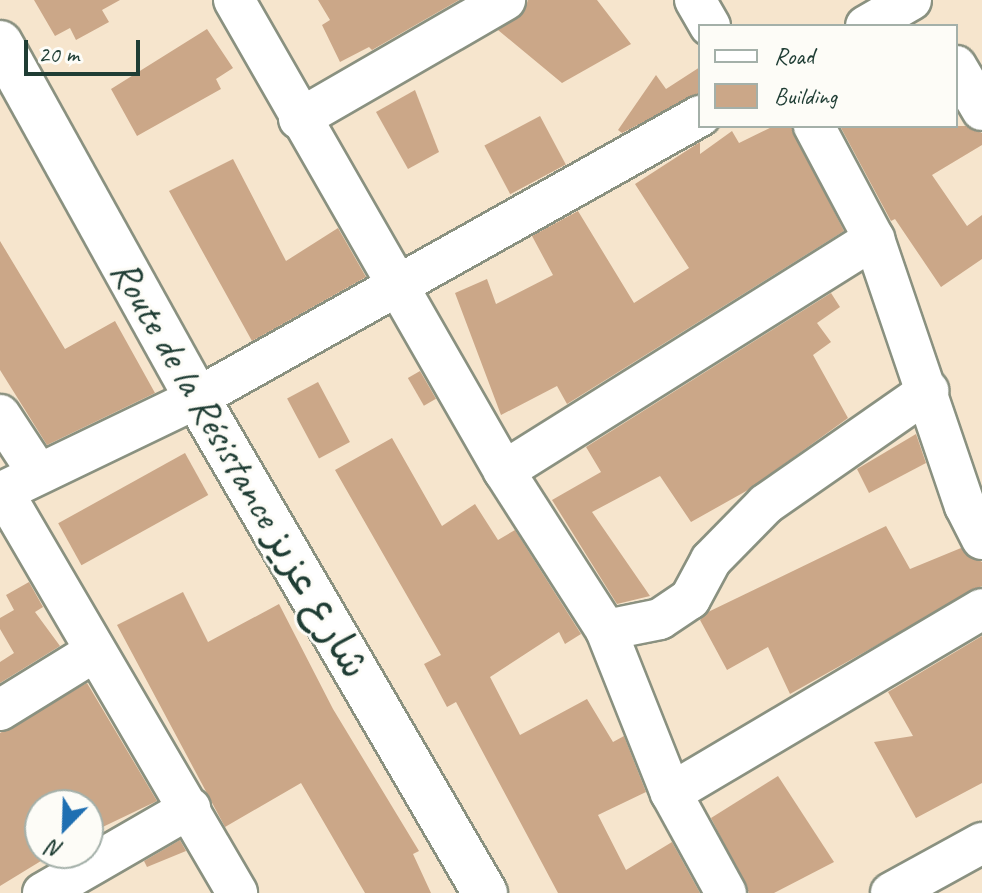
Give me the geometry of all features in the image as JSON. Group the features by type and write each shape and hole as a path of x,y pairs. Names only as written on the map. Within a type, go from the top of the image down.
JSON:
{"main road":[{"name":"Route de la Résistance شارع عزيز","path":"0,43 197,398 485,893"}],"street":[{"path":"234,0 299,119 504,471 606,630 671,793 726,893"},
{"path":"299,119 505,0"},
{"path":"695,0 709,24"},
{"path":"870,24 914,0 932,24"},
{"path":"958,69 982,110"},
{"path":"237,893 190,808 94,652 2,493 197,398 698,117"},
{"path":"815,128 874,239 965,506 982,539"},
{"path":"504,471 874,239"},
{"path":"606,630 660,619 690,599 711,560 766,504 928,391"},
{"path":"0,415 38,473"},
{"path":"671,793 982,609"},
{"path":"0,710 94,652"},
{"path":"43,893 190,808"},
{"path":"891,893 982,843"}],"building":[{"path":"34,0 120,0 102,10 109,22 76,40 70,28 55,36"},
{"path":"318,0 459,0 372,50 369,47 340,62 322,25 330,20"},
{"path":"528,0 597,0 631,44 562,83 498,30 524,12"},
{"path":"207,29 233,68 216,79 221,89 137,136 111,89"},
{"path":"698,68 698,94 622,133 618,130 656,75 666,89"},
{"path":"415,90 439,152 408,169 376,112"},
{"path":"540,116 566,165 510,194 484,146"},
{"path":"966,126 982,133 982,145 932,175 967,226 982,215 982,259 941,287 895,219 891,221 841,128"},
{"path":"770,128 792,128 844,231 567,404 557,386 501,415 455,293 487,279 496,304 553,275 532,236 578,211 634,303 689,268 635,184 700,142 700,154 732,131 739,143"},
{"path":"233,159 286,261 338,228 366,277 252,341 169,191"},
{"path":"0,241 65,349 115,321 155,393 47,445 0,370"},
{"path":"831,293 840,307 817,323 831,342 813,355 848,418 748,490 691,522 660,476 592,512 650,596 617,604 552,500 601,472 586,447"},
{"path":"420,371 436,399 424,406 408,378"},
{"path":"318,382 350,442 319,458 287,398"},
{"path":"916,434 926,463 869,493 857,469"},
{"path":"392,438 442,526 475,504 498,540 515,530 581,634 565,644 559,632 490,677 520,735 587,699 613,742 624,736 646,792 598,815 626,870 672,842 700,893 558,893 456,702 447,707 424,664 441,655 335,470"},
{"path":"185,453 208,495 81,565 58,523"},
{"path":"886,526 910,569 961,548 982,562 982,586 790,694 768,647 727,670 700,620 708,612"},
{"path":"29,582 43,607 35,612 60,646 0,683 0,662 14,653 0,629 0,618 14,610 6,595"},
{"path":"183,592 208,642 279,604 333,709 419,851 413,854 431,893 365,893 301,783 225,827 117,625"},
{"path":"982,636 982,783 916,818 874,742 913,736 888,692"},
{"path":"87,683 157,801 104,826 104,789 24,789 24,869 28,869 0,886 0,733"},
{"path":"778,776 834,862 774,893 749,893 711,818"},
{"path":"180,840 186,851 147,867 144,861"}]}
